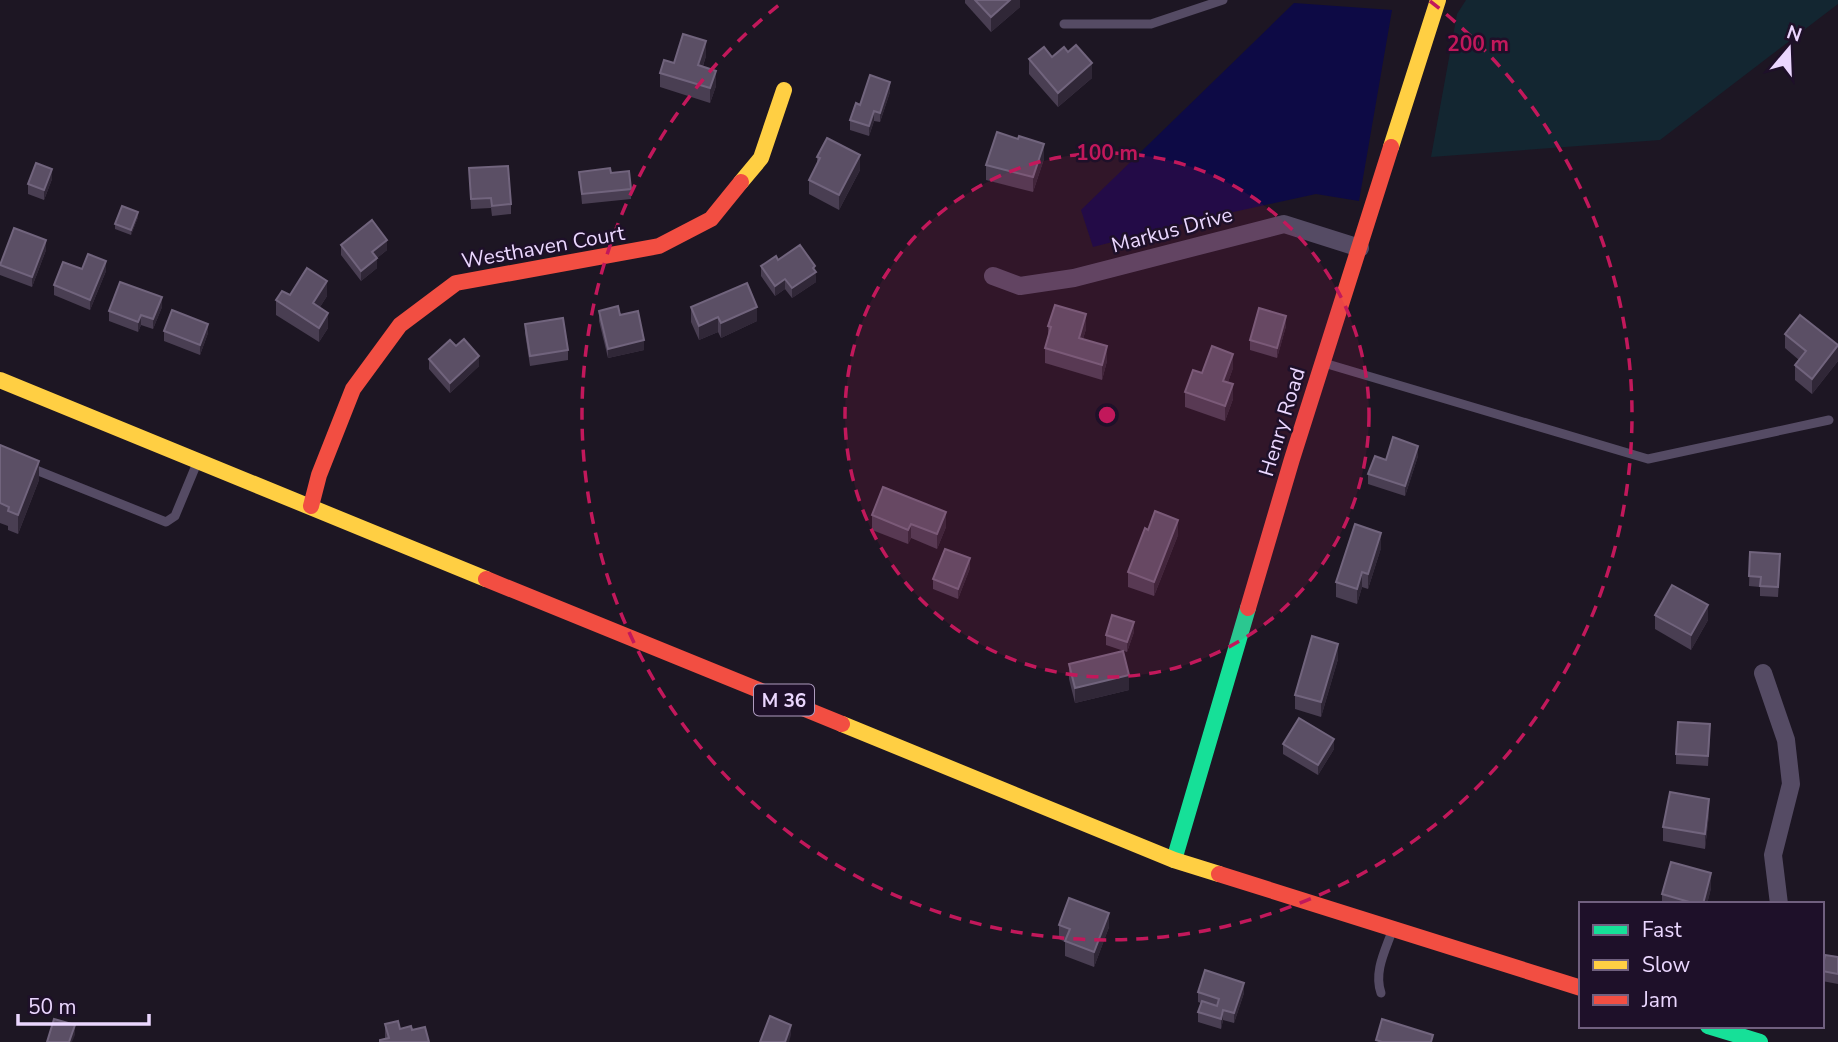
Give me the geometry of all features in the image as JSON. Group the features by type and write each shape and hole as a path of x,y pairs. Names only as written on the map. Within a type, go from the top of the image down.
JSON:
{"main road":[{"name":"Henry Road","path":"1174,860 1292,459 1438,0"},
{"name":"Westhaven Court","path":"310,506 319,475 353,389 400,325 456,283 659,246 711,219 761,158 784,90"},
{"name":"M 36","path":"0,380 1174,860 1579,987"},
{"path":"1715,1028 1749,1037"}],"street":[{"name":"Markus Drive","path":"993,276 1020,286 1074,278 1284,224 1360,248"},
{"path":"1763,673 1786,740 1791,784 1773,855 1779,902"}],"lane":[{"path":"1064,24 1151,24 1223,0"},
{"path":"1323,363 1648,459 1829,421"},
{"path":"26,465 166,522 175,516 198,460"},
{"path":"1381,993 1378,985 1380,965 1392,930"}],"shaded area":[{"path":"1466,0 1838,0 1838,4 1660,140 1431,157 1457,14"},
{"path":"1294,3 1392,10 1359,201 1316,194 1093,247 1081,210"}],"building":[{"path":"975,0 1010,0 991,17"},
{"path":"683,34 706,41 698,65 716,71 710,88 660,73 664,60 674,63"},
{"path":"1076,45 1092,63 1058,93 1029,59 1044,47 1052,57 1064,47 1068,52"},
{"path":"870,75 890,82 880,113 874,111 869,126 850,120 856,103 860,105"},
{"path":"997,132 1044,144 1033,177 986,165"},
{"path":"827,138 860,155 839,195 809,180"},
{"path":"36,163 52,169 44,190 28,184"},
{"path":"508,166 511,204 492,206 491,198 471,199 469,168"},
{"path":"610,168 611,173 629,171 631,189 582,194 579,172"},
{"path":"122,206 138,212 131,230 115,224"},
{"path":"372,220 387,240 372,252 377,258 361,271 341,245"},
{"path":"14,228 46,240 32,277 0,265"},
{"path":"800,245 815,266 813,268 816,272 792,288 785,279 775,286 761,266 776,256 778,260"},
{"path":"88,254 106,261 90,300 54,285 63,262 82,269"},
{"path":"307,268 327,281 313,303 328,313 319,328 276,300 282,291 290,295"},
{"path":"120,282 162,297 153,319 141,315 138,322 109,311"},
{"path":"747,283 757,307 721,323 718,317 699,326 691,307"},
{"path":"1055,305 1086,314 1079,338 1107,346 1102,365 1045,348"},
{"path":"618,306 620,315 638,311 644,340 608,349 599,311"},
{"path":"1259,308 1286,316 1277,348 1250,340"},
{"path":"172,310 208,324 200,345 164,331"},
{"path":"1800,315 1838,345 1812,379 1795,365 1806,351 1785,334"},
{"path":"563,318 568,350 530,356 525,324"},
{"path":"464,339 479,356 450,383 429,359 450,340 456,346"},
{"path":"1212,346 1233,354 1223,381 1233,384 1225,406 1185,392 1193,370 1202,373"},
{"path":"1393,437 1418,446 1405,486 1368,474 1375,456 1386,460"},
{"path":"0,445 39,461 18,515 8,511 9,507 0,503"},
{"path":"883,487 946,512 937,534 911,524 908,530 872,515"},
{"path":"1155,511 1178,520 1154,582 1128,572 1145,528 1148,530"},
{"path":"1355,524 1381,533 1368,574 1362,572 1357,589 1336,582"},
{"path":"945,549 970,558 958,589 933,579"},
{"path":"1750,552 1780,554 1778,587 1760,586 1761,577 1749,576"},
{"path":"1672,585 1708,605 1691,635 1655,615"},
{"path":"1112,615 1134,622 1127,642 1106,635"},
{"path":"1312,636 1338,644 1321,702 1295,695"},
{"path":"1123,651 1129,675 1075,688 1069,664"},
{"path":"1299,718 1334,739 1318,765 1283,744"},
{"path":"1678,722 1710,724 1708,756 1676,754"},
{"path":"1670,792 1709,799 1705,834 1663,827"},
{"path":"1671,862 1711,873 1704,902 1689,902 1662,894"},
{"path":"1069,898 1109,913 1094,952 1065,941 1070,929 1059,925"},
{"path":"1825,955 1838,957 1838,974 1824,971"},
{"path":"1205,970 1244,983 1234,1013 1223,1010 1221,1019 1198,1012 1202,1001 1217,1006 1219,999 1198,992"},
{"path":"770,1016 791,1025 785,1042 760,1042"},
{"path":"54,1019 75,1025 69,1042 47,1042"},
{"path":"1382,1019 1433,1035 1431,1042 1376,1040"},
{"path":"398,1021 400,1029 411,1026 412,1030 425,1027 429,1042 380,1042 389,1038 385,1024"}],"traffic: fast":[{"path":"1174,860 1248,608"},
{"path":"1714,1028 1760,1042"}],"traffic: slow":[{"path":"1391,147 1438,0"},
{"path":"741,182 761,158 784,90"},
{"path":"0,380 486,579"},
{"path":"842,724 1174,860 1219,874"}],"traffic: jam":[{"path":"1248,608 1292,459 1391,147"},
{"path":"311,506 319,475 353,389 400,325 456,283 659,246 711,219 741,182"},
{"path":"486,579 842,724"},
{"path":"1219,874 1579,987"}]}
